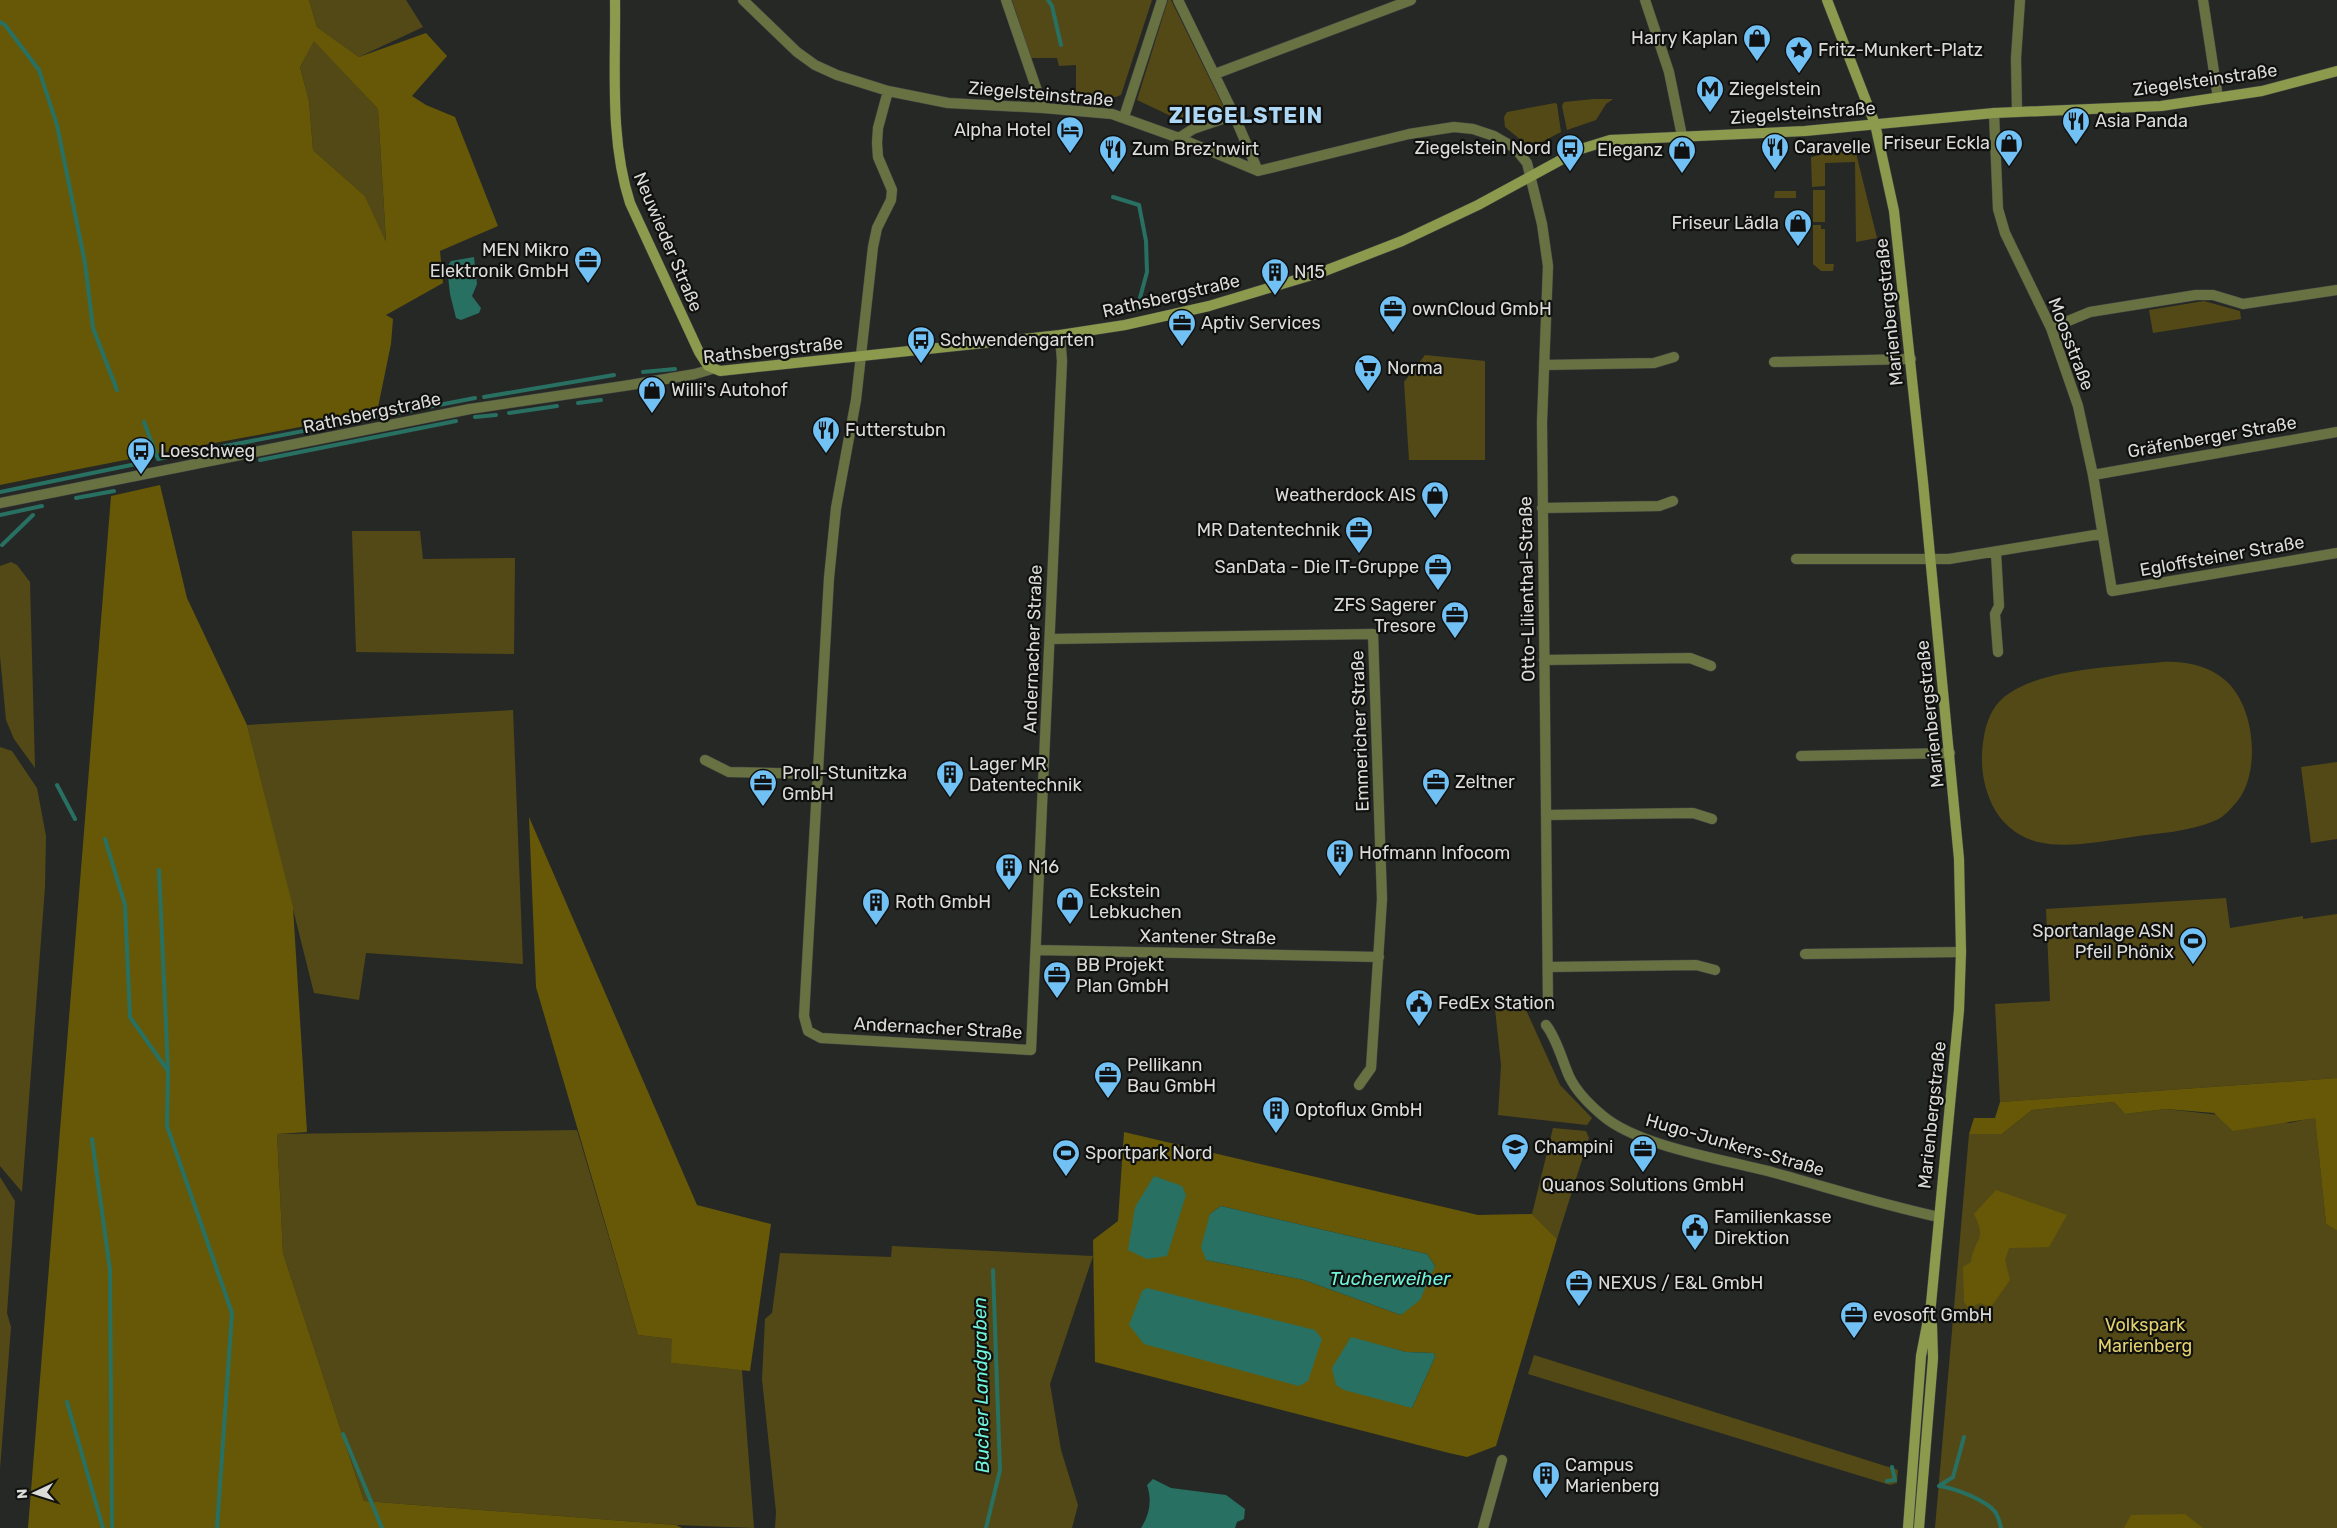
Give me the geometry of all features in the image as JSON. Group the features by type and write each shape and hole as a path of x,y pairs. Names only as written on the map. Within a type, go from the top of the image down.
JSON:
{"main road":[{"name":"Neuwieder Straße","path":"615,0 617,145 624,185 630,203 694,342 704,361 712,369"},
{"name":"Marienbergstraße","path":"1827,0 1875,124 1894,211 1911,359 1959,859 1961,952 1959,1010 1932,1304 1933,1358 1919,1528"},
{"name":"Ziegelsteinstraße","path":"1530,175 1593,144 1629,138 1789,132 1994,113 2161,106 2272,88 2337,71"},
{"name":"Rathsbergstraße","path":"712,369 733,371 1060,335 1125,325 1209,306 1335,267 1445,221 1530,175"},
{"name":"Marienbergstraße","path":"1908,1528 1922,1356 1932,1304"}],"street":[{"name":"Ziegelsteinstraße","path":"743,0 797,52 815,65 837,76 888,91 948,103 1043,108 1124,117 1258,172"},
{"path":"1006,0 1043,108"},
{"path":"1124,117 1162,0"},
{"path":"1178,0 1215,74 1258,172 1409,134 1438,128 1462,127 1494,136 1515,148 1527,163 1530,175"},
{"path":"1215,74 1411,0"},
{"path":"1645,0 1669,72 1682,136"},
{"path":"2016,112 2016,58 2020,0"},
{"path":"2203,0 2218,98"},
{"path":"860,358 873,247 877,228 891,195 889,182 882,171 878,157 877,143 878,128 888,91"},
{"name":"Moosstraße","path":"1994,113 1998,209 2005,233 2050,328 2078,406 2093,475 2101,534 2112,591"},
{"path":"1179,138 1193,129 1234,115"},
{"name":"Otto-Lilienthal-Straße","path":"1530,175 1543,230 1548,266 1544,365 1542,508 1548,1004"},
{"path":"2050,328 2090,312 2196,295 2213,295 2243,304 2337,290"},
{"name":"Andernacher Straße","path":"860,358 856,400 836,508 832,542 804,1016 808,1030 821,1038 1030,1050 1062,361 1060,335"},
{"path":"1544,365 1654,363 1674,358"},
{"path":"1774,362 1911,359"},
{"name":"Rathsbergstraße","path":"0,503 479,408 630,385 695,374 712,369"},
{"name":"Gräfenberger Straße","path":"2093,475 2337,432"},
{"path":"1542,508 1659,506 1674,501"},
{"path":"1796,559 1949,559 2101,534"},
{"path":"1996,552 1999,606 1995,614 1998,652"},
{"name":"Egloffsteiner Straße","path":"2112,591 2337,553"},
{"name":"Emmericher Straße","path":"1050,639 1373,634 1382,899 1371,1068 1359,1085"},
{"path":"1544,660 1690,658 1711,666"},
{"path":"1801,756 1950,753"},
{"path":"705,760 729,772 817,774"},
{"path":"1546,815 1692,813 1712,819"},
{"name":"Xantener Straße","path":"1036,950 1379,956"},
{"path":"1805,954 1961,952"},
{"path":"1548,967 1696,965 1716,970"},
{"name":"Hugo-Junkers-Straße","path":"1546,1025 1570,1079 1583,1096 1604,1117 1631,1133 1655,1142 1774,1172 1896,1208 1939,1217"},
{"path":"1483,1528 1502,1460"}],"green space":[{"path":"309,0 406,0 423,27 359,57 317,27"},
{"path":"1012,0 1152,0 1121,95 1107,100 1076,94 1076,65 1059,66 1057,58 1031,58"},
{"path":"1168,0 1171,0 1227,114 1192,126 1137,100"},
{"path":"314,40 378,109 386,243 365,196 313,150 309,101 300,67"},
{"path":"1613,99 1606,104 1596,120 1567,130 1562,106 1564,102"},
{"path":"1557,104 1561,132 1532,147 1528,146 1505,127 1504,117 1507,112"},
{"path":"1848,148 1855,149 1877,238 1856,242 1855,162 1825,163 1825,186 1812,187 1811,157"},
{"path":"1813,190 1825,190 1825,222 1813,222"},
{"path":"1775,191 1796,191 1796,198 1774,198"},
{"path":"1813,225 1821,225 1821,229 1825,229 1825,264 1834,264 1833,271 1821,271 1813,264"},
{"path":"2204,301 2240,311 2241,319 2153,333 2149,310"},
{"path":"1425,355 1485,361 1485,460 1409,460 1404,382"},
{"path":"352,531 420,531 423,559 515,558 514,654 356,652"},
{"path":"11,562 17,565 30,582 35,768 14,739 6,720 0,656 0,566"},
{"path":"2162,662 2187,663 2211,671 2225,680 2235,692 2243,707 2249,724 2252,760 2249,777 2243,793 2230,810 2217,820 2194,828 2073,845 2034,841 2017,833 2006,824 1990,800 1984,782 1982,763 1983,743 1988,721 1993,710 2005,696 2023,685 2070,672"},
{"path":"513,710 523,964 366,953 359,1000 314,993 247,725"},
{"path":"0,747 12,751 37,788 46,836 45,887 22,1192 0,1166"},
{"path":"2337,762 2337,839 2311,843 2301,767"},
{"name":"Sportanlage ASN Pfeil Phönix","path":"2226,898 2230,928 2303,916 2303,919 2337,914 2337,1078 2000,1102 1995,1004 2050,1001 2046,909"},
{"path":"1495,1009 1526,1010 1560,1085 1592,1118 1587,1125 1498,1115 1501,1065"},
{"name":"Volkspark Marienberg","path":"2114,1102 2125,1114 2166,1109 2290,1123 2315,1117 2326,1224 2337,1231 2337,1528 1935,1528 1969,1134 2002,1134 2032,1110"},
{"path":"1553,1128 1586,1131 1589,1138 1557,1239 1532,1214"},
{"path":"577,1130 638,1335 672,1339 672,1363 742,1370 754,1528 676,1525 364,1501 283,1253 277,1134"},
{"path":"0,1177 15,1201 7,1313 11,1327 0,1469"},
{"path":"892,1246 1093,1256 1050,1384 1061,1450 1078,1505 1072,1528 775,1528 776,1512 762,1379 765,1319 772,1313 780,1253 891,1257"},
{"path":"1534,1355 1898,1470 1897,1483 1890,1485 1528,1374"}],"shaded area":[{"path":"0,0 309,0 317,27 359,57 426,33 447,56 412,96 426,105 455,117 498,226 440,251 443,283 386,315 393,319 391,344 377,412 0,485","holes":["314,41 378,109 386,242 365,196 313,150 309,101 300,67"]},
{"path":"160,485 187,598 247,725 293,907 307,1132 277,1134 283,1253 364,1501 676,1525 682,1528 28,1528 111,496"},
{"path":"529,817 697,1205 771,1224 750,1371 671,1363 672,1339 638,1335 536,987"},
{"path":"2337,1078 2337,1231 2326,1224 2315,1118 2233,1131 2214,1113 2166,1109 2125,1114 2114,1102 2032,1110 2002,1134 1969,1134 1974,1118 1995,1118 2000,1102"},
{"path":"1124,1132 1478,1215 1532,1214 1557,1239 1496,1446 1467,1457 1095,1362 1093,1240 1118,1221","holes":["1221,1206 1427,1254 1435,1266 1401,1315 1304,1280 1206,1260 1210,1214","1351,1338 1406,1352 1434,1353 1435,1357 1412,1408"]},
{"path":"1996,1190 2067,1215 2049,1247 2009,1248 2005,1260 2010,1280 1991,1307 1979,1303 1969,1309 1964,1302 1963,1267 1971,1262 1980,1235 1974,1214"},
{"path":"2185,1514 2203,1528 2124,1528 2131,1515"}],"water":[{"path":"474,257 477,284 472,296 481,308 479,313 461,320 456,318 450,294 447,267 451,261"},
{"path":"1154,1176 1182,1186 1186,1195 1167,1256 1147,1259 1128,1250 1135,1207"},
{"name":"Tucherweiher","path":"1221,1206 1427,1254 1435,1266 1420,1300 1401,1315 1304,1280 1206,1260 1201,1247 1210,1214"},
{"name":"Tucherweiher","path":"1147,1288 1315,1330 1322,1339 1308,1381 1299,1386 1144,1344 1129,1325 1142,1291"},
{"name":"Tucherweiher","path":"1351,1337 1406,1352 1434,1353 1435,1357 1412,1408 1344,1390 1336,1385 1332,1368"},
{"path":"1153,1479 1171,1488 1226,1495 1245,1509 1244,1519 1237,1522 1235,1528 1141,1528 1149,1507 1147,1485"}],"waterway":[{"path":"1048,0 1052,6 1061,45"},
{"path":"0,22 5,25 39,70 57,125 85,263 93,328 117,390"},
{"path":"1113,197 1139,205 1146,241 1147,272 1137,309"},
{"path":"643,372 675,369"},
{"path":"484,397 614,375"},
{"path":"144,422 158,459 475,398"},
{"path":"578,403 601,400"},
{"path":"509,413 557,406"},
{"path":"475,417 496,415"},
{"path":"260,460 456,421"},
{"path":"0,492 141,463"},
{"path":"76,498 114,491"},
{"path":"0,515 42,506"},
{"path":"2,545 33,515"},
{"path":"57,785 75,819"},
{"path":"105,839 125,905 130,1017 168,1071"},
{"path":"159,870 168,1071 167,1126 232,1313 217,1528"},
{"path":"92,1139 110,1270 112,1528"},
{"name":"Bucher Landgraben","path":"986,1528 1000,1470 993,1270"},
{"path":"67,1402 103,1528"},
{"path":"343,1434 382,1528"},
{"path":"1939,1486 1953,1477 1964,1437"},
{"path":"1887,1481 1895,1480 1892,1467"},
{"path":"1939,1486 1953,1489 1978,1499 1992,1508 1996,1513 2001,1528"}],"place":[{"name":"Harry Kaplan","path":"1757,62"},
{"name":"Fritz-Munkert-Platz","path":"1799,74"},
{"name":"Ziegelstein","path":"1710,113"},
{"name":"Asia Panda","path":"2076,145"},
{"name":"Alpha Hotel","path":"1070,154"},
{"name":"Friseur Eckla","path":"2009,167"},
{"name":"Caravelle","path":"1775,171"},
{"name":"Ziegelstein Nord","path":"1570,172"},
{"name":"Zum Brez'nwirt","path":"1113,173"},
{"name":"Eleganz","path":"1682,174"},
{"name":"Friseur Lädla","path":"1798,247"},
{"name":"MEN Mikro Elektronik GmbH","path":"588,284"},
{"name":"N15","path":"1275,296"},
{"name":"ownCloud GmbH","path":"1393,333"},
{"name":"Aptiv Services","path":"1182,347"},
{"name":"Schwendengarten","path":"921,364"},
{"name":"Norma","path":"1368,392"},
{"name":"Willi's Autohof","path":"652,414"},
{"name":"Futterstubn","path":"826,454"},
{"name":"Loeschweg","path":"141,475"},
{"name":"Weatherdock AIS","path":"1435,519"},
{"name":"MR Datentechnik","path":"1359,554"},
{"name":"SanData - Die IT-Gruppe","path":"1438,591"},
{"name":"ZFS Sagerer Tresore","path":"1455,639"},
{"name":"Lager MR Datentechnik","path":"950,798"},
{"name":"Zeltner","path":"1436,806"},
{"name":"Proll-Stunitzka GmbH","path":"763,807"},
{"name":"Hofmann Infocom","path":"1340,877"},
{"name":"N16","path":"1009,891"},
{"name":"Eckstein Lebkuchen","path":"1070,925"},
{"name":"Roth GmbH","path":"876,926"},
{"name":"Sportanlage ASN Pfeil Phönix","path":"2193,965"},
{"name":"BB Projekt Plan GmbH","path":"1057,999"},
{"name":"FedEx Station","path":"1419,1027"},
{"name":"Pellikann Bau GmbH","path":"1108,1099"},
{"name":"Optoflux GmbH","path":"1276,1134"},
{"name":"Champini","path":"1515,1171"},
{"name":"Quanos Solutions GmbH","path":"1643,1173"},
{"name":"Sportpark Nord","path":"1066,1177"},
{"name":"Familienkasse Direktion","path":"1695,1251"},
{"name":"NEXUS / E&L GmbH","path":"1579,1307"},
{"name":"evosoft GmbH","path":"1854,1339"},
{"name":"Campus Marienberg","path":"1546,1499"}],"district":[{"name":"ZIEGELSTEIN","path":"1246,115"}]}
